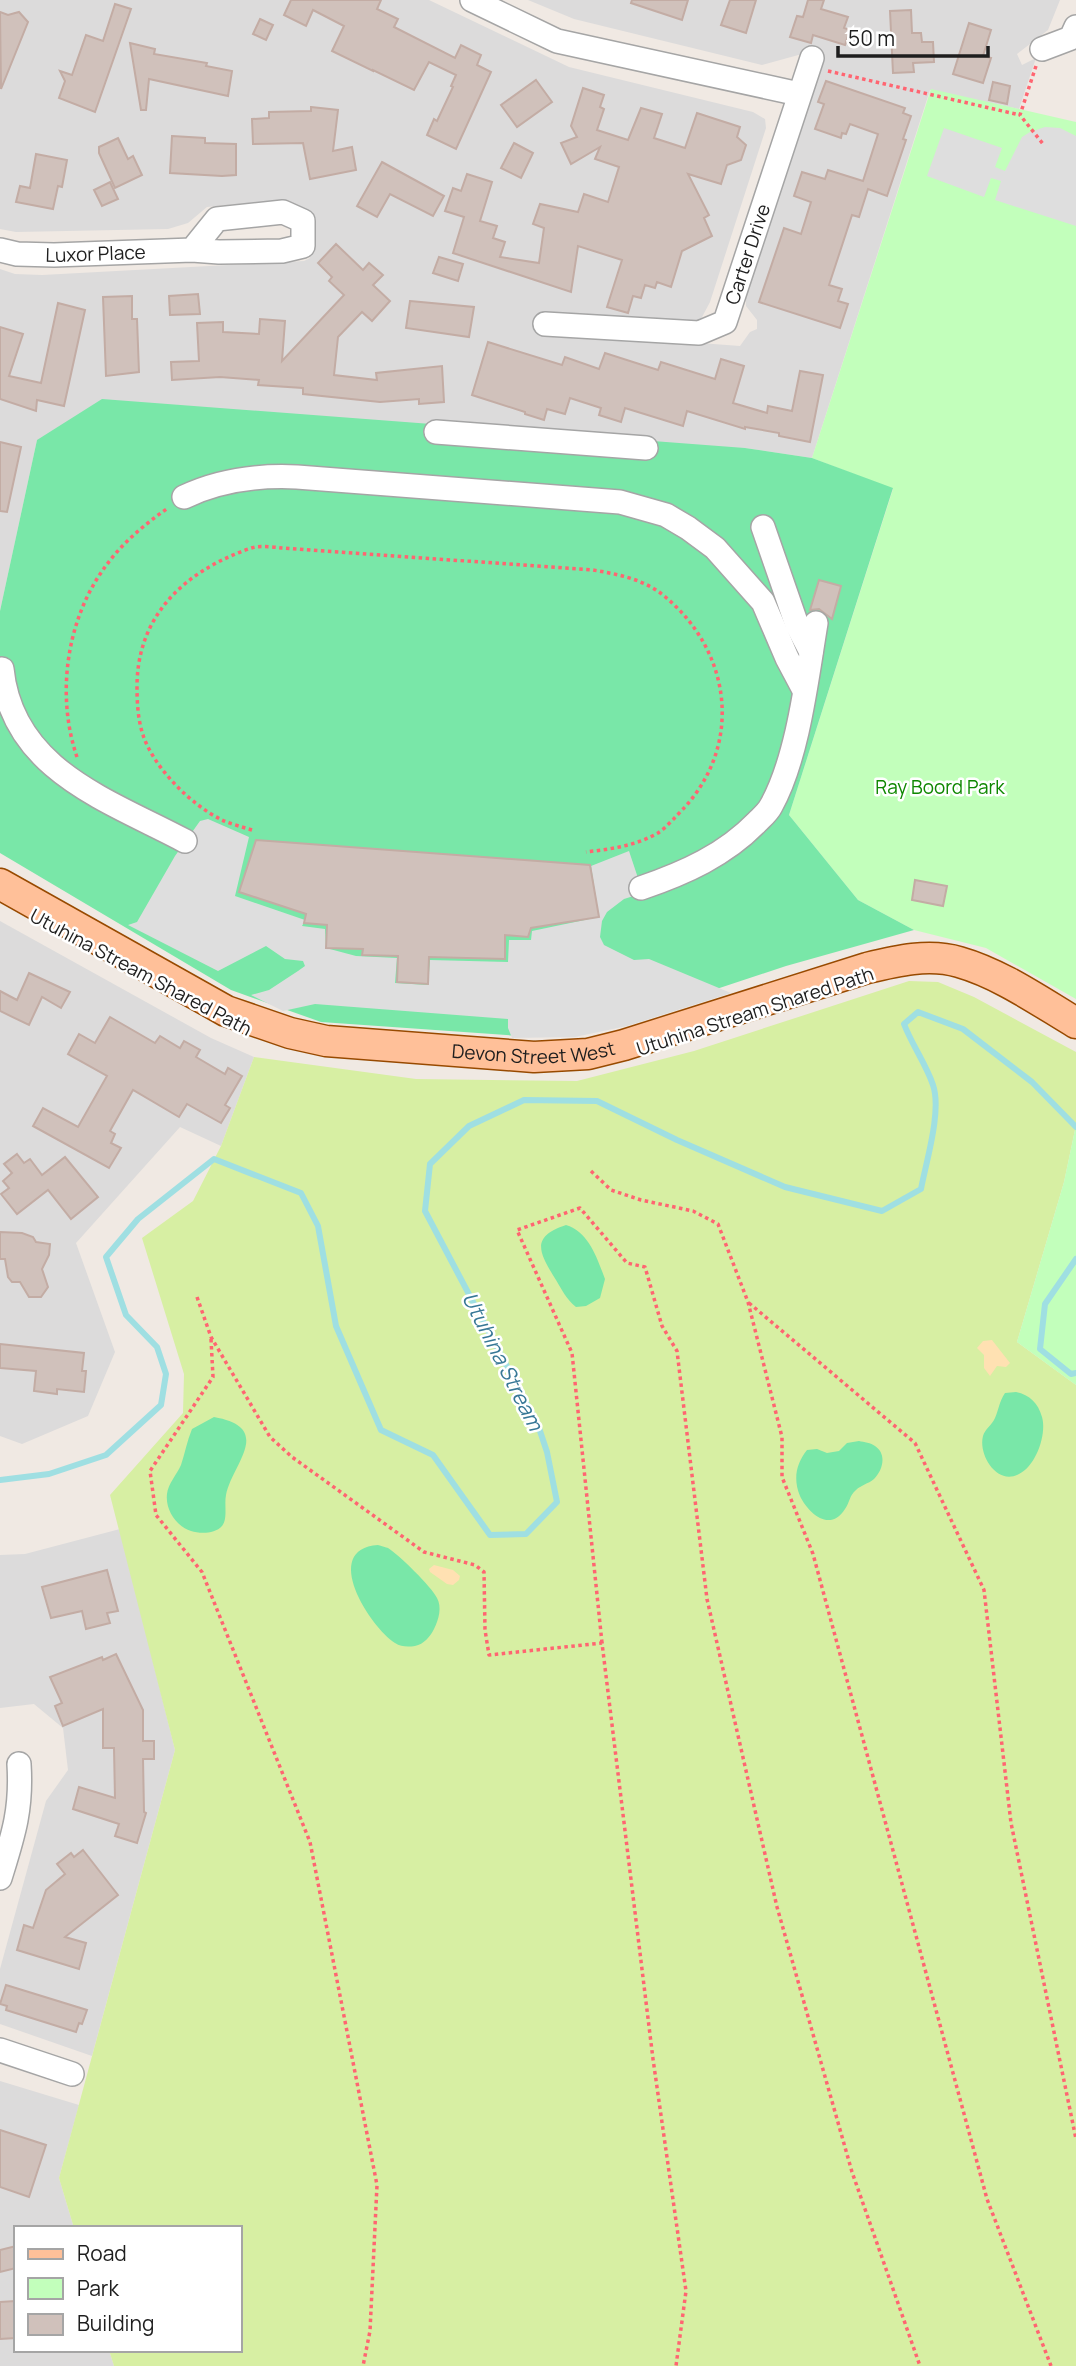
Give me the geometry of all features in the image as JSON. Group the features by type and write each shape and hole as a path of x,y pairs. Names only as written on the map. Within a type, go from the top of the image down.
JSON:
{"main road":[{"name":"Devon Street West","path":"0,884 226,1011 290,1033 326,1041 534,1057 588,1054 867,968 901,960 926,958 957,961 991,974 1076,1023"}],"street":[{"path":"472,0 557,41 799,94"},
{"path":"1041,53 1074,36"},
{"name":"Carter Drive","path":"545,324 699,333 725,321 799,94 814,63"},
{"name":"Luxor Place","path":"0,250 29,256 192,250"},
{"path":"436,432 646,448"},
{"path":"184,497 224,482 265,475 620,502 666,515 715,548 763,602 804,690"},
{"path":"763,527 797,625 811,652"},
{"path":"641,888 702,863 740,839 771,808 788,765 816,623"},
{"path":"2,670 8,703 25,737 67,778 185,841"},
{"path":"0,1878 19,1812 19,1764"},
{"path":"0,2050 72,2074"}],"path":[{"path":"1020,115 1041,53"},
{"path":"814,63 1020,115 1043,144"},
{"path":"89,792 73,745 65,708 70,652 78,619 104,568 122,546 184,497"},
{"path":"253,830 222,820 189,799 159,764 143,736 137,704 137,667 146,633 161,609 178,588 198,572 256,547 296,548 593,570 629,577 651,588 662,594 688,620 706,643 720,680 720,737 713,766 696,794 659,832 619,848 586,852"},
{"path":"591,1171 611,1189 642,1200 692,1210 718,1224 748,1302 782,1437 782,1477 813,1554 987,2199 1051,2366"},
{"path":"676,2366 686,2291 653,2059 602,1643 572,1353 517,1230 580,1208 627,1263 645,1267 662,1326 677,1351 707,1599 776,1907 852,2172 920,2366"},
{"path":"197,1297 211,1337 270,1437 292,1457 424,1552 475,1565 484,1572 485,1630 489,1655 602,1643"},
{"path":"748,1302 915,1443 984,1590 1011,1823 1076,2139"},
{"path":"211,1337 213,1377 150,1471 156,1516 202,1572 310,1842 377,2185 369,2331 363,2366"}],"shaded area":[{"path":"0,0 429,0 569,67 753,112 765,119 766,128 710,302 701,319 694,322 700,343 740,346 750,332 757,329 757,320 746,306 746,298 820,61 813,55 802,54 762,65 574,19 528,0 1060,0 1048,30 1017,54 1022,65 1036,58 1019,109 930,90 812,458 745,448 37,440 0,611 0,269 15,274 42,275 304,261 310,258 311,251 306,209 269,201 207,207 188,223 168,229 16,232 0,229"},
{"path":"1045,127 1060,128 1076,136 1076,226 995,200 1001,181 991,178 984,197 927,176 944,128 1002,148 995,167 1005,171 1022,137"},
{"path":"208,819 249,837 235,896 305,920 302,926 325,929 326,948 356,956 397,958 395,983 428,985 430,960 508,962 509,940 531,940 532,931 599,917 591,866 629,851 643,893 624,899 607,912 602,921 600,937 604,945 634,960 649,959 731,993 627,1026 575,1037 512,1038 508,1019 315,1004 283,1011 251,995 269,990 305,966 303,961 285,959 266,946 218,971 128,925 137,922 175,856 200,821"},
{"path":"0,921 211,1038 254,1057 221,1146 180,1127 76,1243 115,1352 88,1416 22,1444 0,1436"},
{"path":"120,1529 175,1750 92,2056 0,2024 0,1969 46,1801 68,1770 63,1728 34,1704 0,1708 0,1555 25,1554"},
{"path":"0,2081 79,2105 59,2178 73,2226 14,2226 14,2352 110,2352 114,2366 0,2366"}],"green space":[{"name":"Ray Boord Park","path":"931,89 1076,122 1076,999 986,948 914,930 858,900 789,815 893,489 812,458"},
{"path":"102,399 745,448 812,458 893,488 789,815 858,900 914,930 786,966 614,1023 533,1037 321,1022 231,990 0,853 0,611 37,440"},
{"path":"909,981 938,982 974,997 1076,1052 1076,1125 1064,1182 1017,1342 1076,1385 1076,2366 114,2366 110,2352 242,2352 242,2226 73,2226 59,2178 175,1750 110,1495 183,1413 184,1374 142,1238 193,1201 221,1146 254,1057 416,1079 577,1081 694,1051"},
{"path":"1076,1125 1076,1385 1017,1342 1064,1182"},
{"path":"566,1225 581,1233 595,1255 605,1279 600,1298 586,1306 576,1307 570,1301 542,1254 542,1241 554,1230"},
{"path":"1016,1392 1036,1404 1042,1417 1043,1432 1035,1457 1025,1470 1011,1477 1003,1476 991,1467 986,1460 982,1444 1001,1399 1005,1393"},
{"path":"214,1417 232,1422 242,1429 246,1438 245,1448 226,1495 224,1523 215,1531 199,1533 186,1529 177,1522 170,1512 167,1494 181,1465 192,1429"},
{"path":"859,1441 879,1449 882,1458 880,1471 874,1479 854,1492 839,1516 826,1520 820,1518 808,1509 800,1496 796,1478 800,1461 807,1450 817,1449 827,1453 839,1451 847,1443"},
{"path":"378,1545 388,1548 407,1564 429,1586 439,1602 434,1629 426,1640 418,1645 410,1647 395,1643 374,1622 355,1590 351,1574 353,1560 361,1550"}],"sand":[{"path":"992,1340 1010,1363 1006,1367 997,1366 990,1376 984,1368 984,1355 977,1348 983,1341"},
{"path":"434,1565 453,1570 460,1576 459,1580 453,1585 447,1584 430,1572 429,1569"}],"building":[{"path":"291,0 381,0 377,9 398,19 394,27 455,58 461,45 481,55 477,65 491,72 456,149 427,135 434,119 437,121 456,75 429,62 414,90 332,51 344,26 313,10 306,26 284,15"},
{"path":"632,0 688,0 682,20 631,3"},
{"path":"730,0 756,0 746,33 721,25"},
{"path":"808,0 824,0 821,9 848,17 844,28 850,30 845,45 813,35 811,43 790,37 797,16 803,17"},
{"path":"115,4 131,9 95,112 59,98 65,81 60,71 72,75 86,35 103,41"},
{"path":"911,10 912,33 921,33 922,42 933,42 934,62 913,63 914,72 893,73 890,11"},
{"path":"0,12 8,15 19,12 28,22 1,89"},
{"path":"260,19 273,25 266,40 253,34"},
{"path":"969,23 991,30 983,56 991,58 983,83 953,74"},
{"path":"130,43 155,49 154,54 207,63 206,66 232,71 228,96 149,79 146,110 141,110"},
{"path":"536,80 552,102 517,127 501,105"},
{"path":"826,81 905,108 903,113 911,116 903,139 906,140 887,196 868,189 859,217 852,215 829,285 842,289 838,301 848,304 840,328 759,302 784,228 801,234 811,202 794,196 802,172 825,179 828,170 863,181 878,134 850,124 841,138 815,129 824,104 818,102"},
{"path":"993,82 1010,86 1007,104 989,100"},
{"path":"583,88 604,95 600,107 604,109 597,130 628,140 641,108 662,114 654,138 685,148 697,113 740,127 737,137 746,145 741,160 727,165 721,184 688,174 709,215 704,218 712,236 682,251 671,287 657,282 655,288 645,285 641,298 633,296 628,313 607,307 622,260 578,246 571,292 453,253 464,217 445,211 453,188 461,191 467,174 492,182 480,221 497,226 493,238 505,242 500,257 539,263 544,228 533,224 540,204 578,212 584,194 608,202 619,167 595,159 600,147 571,164 561,143 577,137 571,126"},
{"path":"311,107 338,110 333,151 352,147 356,170 310,179 303,143 253,144 252,119 269,118 269,112 311,111"},
{"path":"172,136 205,138 205,143 236,144 236,175 170,173"},
{"path":"118,138 128,159 133,156 142,175 115,188 99,153 99,147"},
{"path":"514,143 533,153 521,178 501,168"},
{"path":"36,154 67,160 62,187 58,186 53,209 16,202 20,186 30,188"},
{"path":"382,162 444,196 433,216 390,194 377,217 357,206"},
{"path":"110,182 118,199 102,206 94,190"},
{"path":"336,244 363,270 369,263 383,275 373,285 390,301 372,321 362,312 338,337 334,375 377,380 376,373 442,366 444,402 419,404 419,399 380,402 303,394 303,388 258,385 259,380 220,377 172,380 171,362 199,361 197,323 223,322 223,332 259,334 260,319 285,321 282,361 344,295 329,281 332,277 318,263"},
{"path":"439,257 463,264 458,281 433,273"},
{"path":"198,294 200,314 170,315 169,296"},
{"path":"132,296 132,319 137,319 139,372 106,376 103,297"},
{"path":"410,301 474,307 469,337 406,328"},
{"path":"58,303 85,310 64,406 37,400 36,411 0,399 0,327 23,334 9,376 41,383"},
{"path":"488,342 562,365 565,357 599,369 605,353 658,370 661,362 715,379 721,359 744,366 733,403 767,413 768,406 792,411 800,371 823,375 810,442 779,436 779,433 745,429 687,411 683,426 625,408 621,422 599,415 601,408 570,398 565,414 547,409 544,420 472,395"},
{"path":"0,442 21,447 7,512 0,511"},
{"path":"819,580 841,586 832,619 819,609 810,610"},
{"path":"256,840 590,865 599,917 531,928 528,937 505,935 505,959 429,957 428,984 397,982 398,956 362,955 363,949 326,948 327,925 304,923 306,914 239,892"},
{"path":"915,880 947,886 943,906 912,900"},
{"path":"29,973 70,992 61,1008 42,997 29,1025 0,1011 0,991 17,1000"},
{"path":"110,1017 155,1043 160,1036 180,1048 184,1041 200,1050 196,1057 225,1074 228,1068 242,1076 225,1105 230,1108 221,1123 187,1104 179,1117 133,1090 110,1131 115,1134 111,1143 121,1148 109,1168 33,1126 43,1108 78,1127 107,1076 68,1054 79,1034 95,1043"},
{"path":"17,1154 24,1163 30,1159 42,1175 65,1157 98,1197 71,1219 48,1190 17,1214 1,1194 9,1188 3,1181 12,1173 4,1164"},
{"path":"0,1232 22,1233 33,1237 36,1242 50,1244 49,1255 42,1269 48,1287 41,1297 29,1297 20,1282 12,1282 8,1277 5,1259 0,1259"},
{"path":"0,1344 84,1353 84,1392 57,1389 57,1394 34,1391 36,1371 0,1368"},
{"path":"107,1570 118,1611 107,1613 110,1623 86,1629 82,1611 51,1618 42,1587"},
{"path":"116,1654 143,1710 143,1741 154,1741 154,1759 143,1759 146,1813 137,1843 115,1836 119,1824 73,1809 79,1787 115,1798 114,1748 103,1748 103,1709 63,1726 55,1706 62,1703 50,1677"},
{"path":"83,1850 118,1895 65,1937 86,1943 79,1969 17,1950 24,1925 33,1928 46,1890 65,1874 57,1864 71,1853 74,1857"},
{"path":"6,1985 87,2010 82,2024 79,2023 76,2032 6,2010 7,2006 0,2004"},
{"path":"0,2130 46,2145 29,2197 0,2187"},
{"path":"14,2246 14,2268 0,2272 0,2250"},
{"path":"14,2301 14,2338 0,2339 0,2302"}],"waterway":[{"name":"Utuhina Stream","path":"0,1480 49,1474 106,1455 161,1405 166,1374 157,1347 126,1315 106,1257 138,1219 214,1159 301,1193 318,1226 336,1326 381,1430 433,1455 490,1535 526,1534 557,1502 547,1452 538,1425 425,1211 430,1164 469,1126 524,1100 597,1101 677,1140 785,1187 882,1211 921,1189 932,1137 936,1108 933,1085 904,1024 918,1012 963,1029 1032,1082 1076,1127"},
{"name":"Utuhina Stream","path":"1076,1259 1045,1304 1040,1349 1071,1374 1076,1373"}]}
